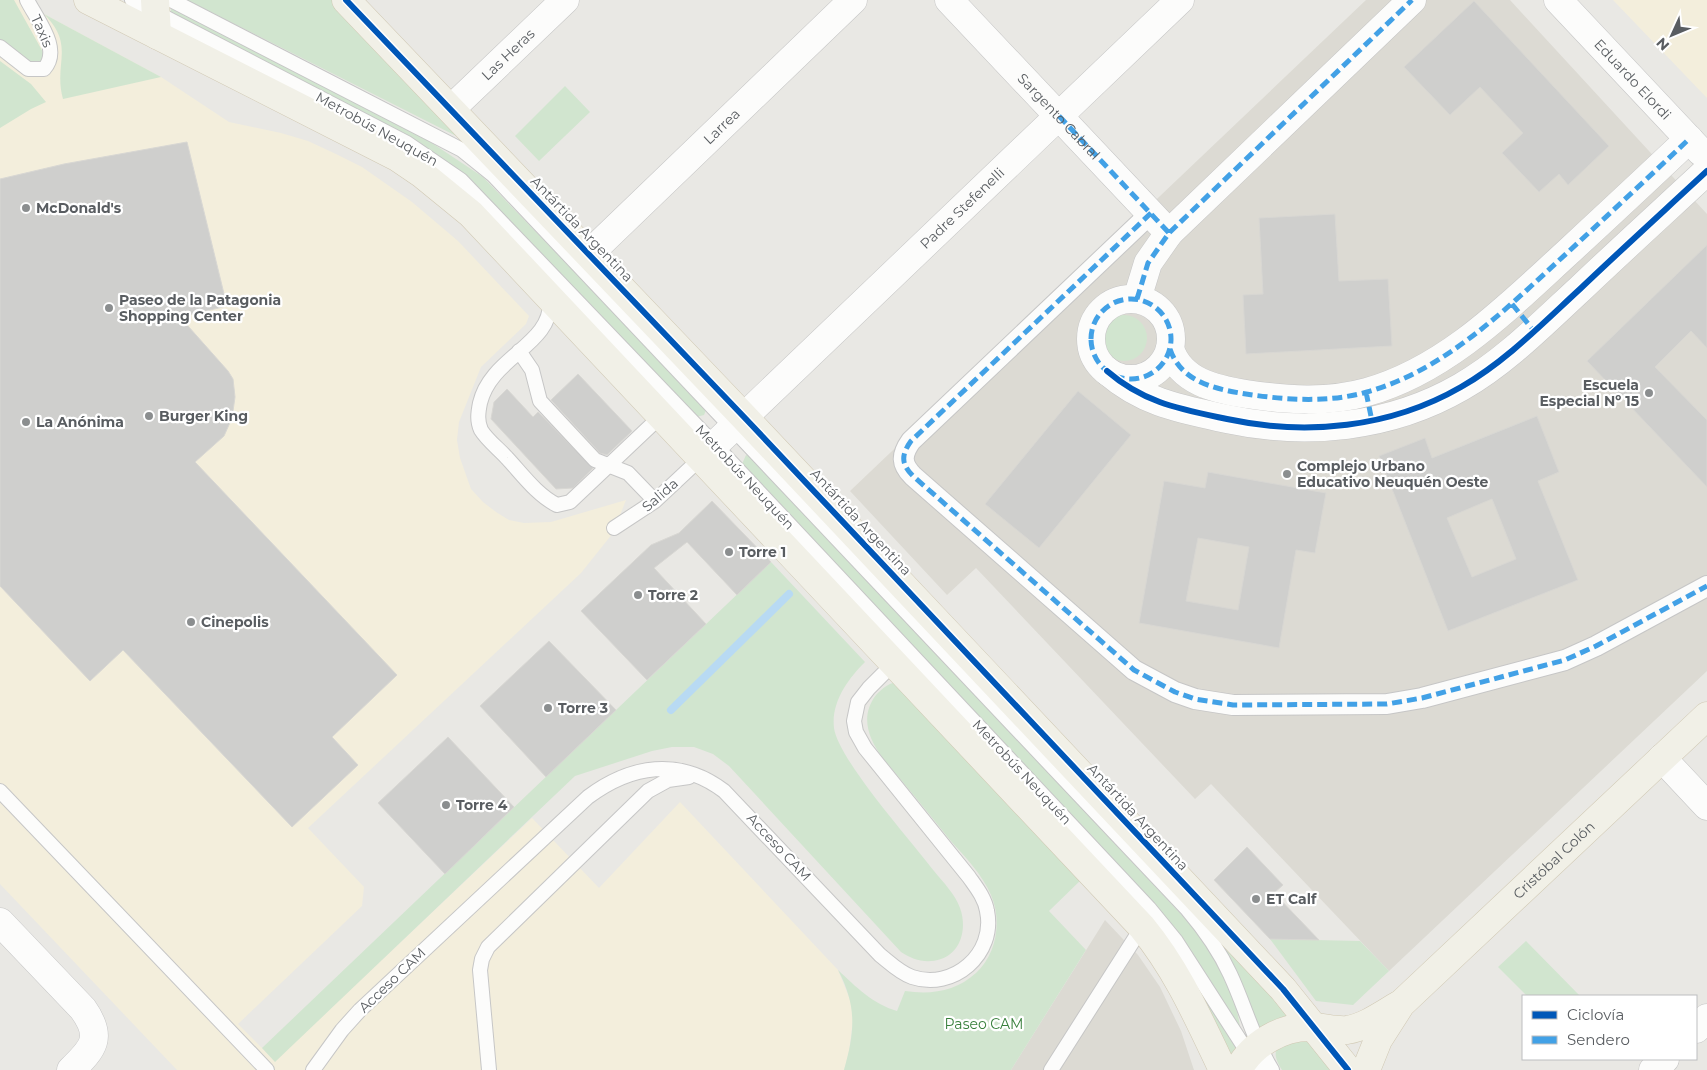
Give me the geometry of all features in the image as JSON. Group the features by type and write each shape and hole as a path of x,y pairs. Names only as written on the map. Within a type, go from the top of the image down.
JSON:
{"main road":[{"name":"Antártida Argentina","path":"88,0 154,9 397,157 429,179 471,214 662,415 723,437 1276,982 1348,1070"},
{"name":"Antártida Argentina","path":"346,0 588,254 723,437 895,662 1142,927 1172,966 1184,987 1223,1070"},
{"name":"Cristóbal Colón","path":"1366,1070 1378,1040 1401,1004 1707,716"},
{"name":"Cristóbal Colón","path":"1251,1060 1290,1029 1314,1027 1336,1030 1354,1028 1401,1004"}],"street":[{"name":"Las Heras","path":"451,109 565,0"},
{"name":"Larrea","path":"588,254 854,0"},
{"name":"Sargento Cabral","path":"949,0 1169,232"},
{"name":"Padre Stefenelli","path":"723,437 1180,0"},
{"path":"1137,299 1148,264 1169,232 1412,0"},
{"name":"Eduardo Elordi","path":"1558,0 1698,149"},
{"path":"1170,349 1177,365 1183,372 1200,382 1233,392 1302,400 1334,398 1366,392 1400,381 1428,366 1456,347 1512,304 1698,149"},
{"path":"1107,371 1118,377 1132,379 1144,377 1156,371 1165,361 1170,349 1171,336 1168,322 1150,303 1137,299 1111,304 1100,312 1091,336 1092,350 1098,362 1107,371 1136,393 1153,400 1237,421 1305,428 1372,422 1405,412 1462,387 1500,360 1534,331 1707,171"},
{"path":"1151,213 911,441 903,457 904,467 913,476 1134,670 1175,692 1213,703 1254,706 1387,704 1422,698 1565,660 1596,646 1707,586"},
{"path":"1512,304 1534,331"},
{"path":"1366,392 1372,422"},
{"path":"1662,758 1707,806"},
{"path":"0,922 83,1009 95,1032 94,1042 89,1051 71,1070"},
{"path":"1697,1028 1707,1018"},
{"path":"1653,1070 1663,1060"}],"lane":[{"name":"Taxis","path":"0,47 28,69 44,69 49,63 52,54 49,43 27,0"},
{"name":"Metrobús Neuquén","path":"154,9 407,143 444,166 475,193 723,437 1197,921 1215,946 1230,974 1251,1060"},
{"name":"Metrobús Neuquén","path":"154,9 462,150 478,161 509,192 723,437 1149,908 1176,942 1251,1060 1272,1070"},
{"path":"550,297 551,309 548,322 490,379 483,392 478,419 486,436 545,497 557,505 570,502 662,415"},
{"path":"519,351 534,376 540,401 595,460 628,473 655,501"},
{"name":"Salida","path":"614,528 655,501 723,437"},
{"name":"Acceso CAM","path":"313,1070 342,1030 360,1010 588,797 623,775 644,770 667,769 703,776 732,798 880,955 901,972 921,979 932,980 943,979 962,970 977,956 986,935 987,911 983,899 969,877 865,748 854,721 855,712 863,695 895,662"},
{"path":"489,1070 480,970 482,959 488,947 657,784 682,777 703,776"},
{"path":"0,792 267,1070"},
{"path":"1051,1070 1142,927"}],"shaded area":[{"path":"0,0 18,0 161,77 229,122 308,141 336,154 362,167 412,202 458,241 529,316 526,324 481,367 459,422 457,440 460,458 471,489 496,512 509,520 524,523 551,522 626,500 613,533 581,573 308,828 364,887 362,906 238,1024 275,1061 532,818 599,888 680,802 838,970 851,1002 853,1020 849,1052 844,1070 177,1070 0,884"},
{"name":"Complejo Urbano Educativo Neuquén Oeste","path":"1366,0 1510,0 1707,214 1707,671 1389,971 1211,784 1195,799 976,568 947,595 850,491"},
{"path":"1613,0 1707,0 1707,98"},
{"path":"1105,920 1138,955 1160,987 1181,1031 1194,1070 1011,1070"}],"green space":[{"path":"0,0 14,0 44,54 40,63 30,63 0,40"},
{"path":"187,0 335,0 478,147"},
{"path":"171,9 178,10 420,135 483,177 704,406 706,410 704,415 696,417 491,202 171,14"},
{"path":"44,14 161,77 63,99 60,75 62,55 59,36 54,25"},
{"path":"0,61 31,84 46,102 0,128"},
{"path":"565,86 590,112 539,161 515,136"},
{"path":"1124,315 1137,319 1143,325 1147,338 1143,351 1137,357 1124,361 1111,357 1105,351 1101,338 1105,325 1111,319"},
{"path":"746,455 755,459 1193,927 1223,974 1234,1000 1240,1027 1195,957 1165,916 745,468 742,464"},
{"path":"771,562 865,662 847,683 838,700 835,709 834,728 848,759 862,779 958,903 962,915 963,931 954,951 941,959 930,961 915,959 901,952 729,766 713,754 694,747 672,747 652,751 575,776 275,1062 262,1048"},
{"name":"Paseo CAM","path":"896,682 1084,877 1049,911 1086,950 1011,1070 844,1070 852,1031 852,1019 848,995 838,970 858,989 880,1004 897,1011 905,991 934,992 952,988 976,973 989,956 996,936 997,926 994,905 983,880 882,757 870,735 867,719 871,703 883,689"},
{"path":"1214,927 1297,1017 1259,1030"},
{"path":"1270,939 1360,941 1389,971 1353,1005 1316,1001"},
{"path":"1526,941 1579,995 1526,995 1498,967"},
{"path":"1189,977 1239,1046 1231,1058"},
{"path":"1304,1040 1335,1070 1282,1070 1277,1062 1276,1051 1279,1047 1289,1043"}],"building":[{"path":"1474,1 1609,146 1568,185 1559,174 1539,192 1502,153 1523,133 1480,87 1450,115 1404,67"},
{"path":"187,142 227,306 180,317 228,371 233,379 235,397 232,418 224,436 195,462 397,675 332,737 358,765 292,827 123,650 90,681 0,586 0,179 64,164"},
{"path":"1335,214 1339,281 1388,279 1392,346 1246,354 1243,295 1263,294 1259,218"},
{"name":"Escuela Especial Nº 15","path":"1707,245 1707,348 1691,331 1655,367 1707,420 1707,487 1587,361"},
{"path":"578,374 632,431 607,455 600,453 551,400"},
{"path":"507,389 533,417 538,412 593,468 573,488 556,489 491,419 494,402"},
{"path":"1078,391 1131,435 1039,548 985,504"},
{"path":"1537,416 1559,472 1538,481 1578,580 1448,631 1379,456 1425,438 1432,458","holes":["1492,499 1516,559 1472,577 1447,518"]},
{"path":"1208,472 1326,493 1315,553 1296,550 1279,648 1139,623 1164,481 1205,488","holes":["1198,538 1249,547 1238,610 1186,601"]},
{"name":"Torre 2","path":"712,501 771,562 737,595 687,542 654,568 706,624 647,680 581,611 651,545 679,533"},
{"name":"Torre 3","path":"549,641 616,710 546,777 480,706"},
{"name":"Torre 4","path":"448,737 514,807 445,874 378,803"},
{"name":"ET Calf","path":"1247,847 1283,885 1274,893 1319,940 1270,939 1214,880"}],"waterway":[{"path":"671,710 789,594"}],"marked path":[{"path":"1137,299 1148,263 1169,233 1412,0"},
{"path":"1059,116 1169,233"},
{"path":"1170,349 1182,369 1200,382 1223,390 1246,394 1292,399 1337,398 1367,392 1396,382 1423,369 1449,353 1499,315 1689,139"},
{"path":"1151,213 911,441 904,455 904,463 913,476 1134,670 1175,692 1195,699 1233,705 1387,704 1422,698 1565,660 1596,646 1707,586"},
{"path":"1131,299 1146,302 1159,311 1168,324 1171,339 1168,354 1159,367 1146,376 1131,379 1116,376 1103,367 1094,354 1091,339 1094,324 1103,311 1116,302 1131,299"},
{"path":"1512,304 1534,331"},
{"path":"1366,392 1372,421"}],"cycle path":[{"path":"346,0 744,417 1283,989 1348,1070"},
{"path":"1107,371 1135,391 1163,403 1194,412 1257,424 1287,427 1347,425 1377,420 1406,412 1434,401 1461,387 1508,354 1707,171"}],"place":[{"name":"McDonald's","path":"26,208"},
{"name":"Paseo de la Patagonia Shopping Center","path":"109,308"},
{"name":"Escuela Especial Nº 15","path":"1649,393"},
{"name":"Burger King","path":"149,416"},
{"name":"La Anónima","path":"26,422"},
{"name":"Complejo Urbano Educativo Neuquén Oeste","path":"1287,474"},
{"name":"Torre 1","path":"729,552"},
{"name":"Torre 2","path":"638,595"},
{"name":"Cinepolis","path":"191,622"},
{"name":"Torre 3","path":"548,708"},
{"name":"Torre 4","path":"446,805"},
{"name":"ET Calf","path":"1256,899"}]}
